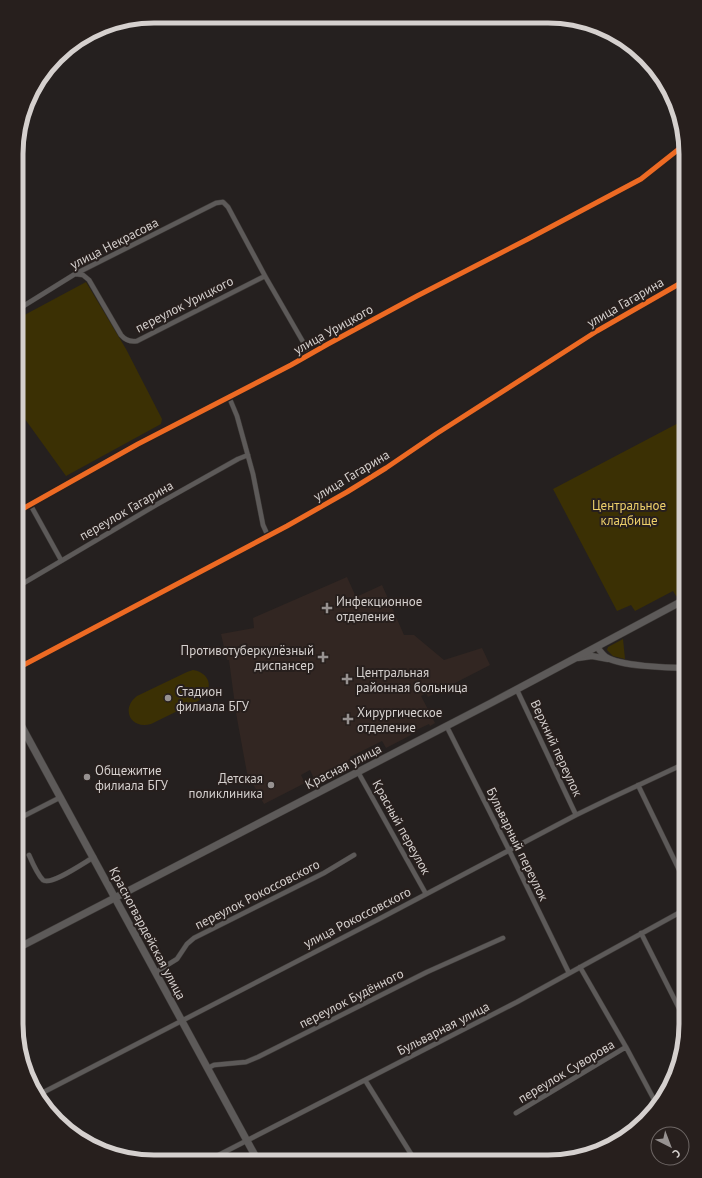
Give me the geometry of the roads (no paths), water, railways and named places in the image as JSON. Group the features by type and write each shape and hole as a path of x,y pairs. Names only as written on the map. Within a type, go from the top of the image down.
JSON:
{"main road":[{"name":"Красная улица","path":"23,945 517,690 679,603"},
{"name":"Красногвардейская улица","path":"23,729 255,1155"}],"street":[{"name":"улица Урицкого","path":"23,508 138,444 641,179 679,149"},
{"name":"улица Некрасова","path":"23,306 75,274 216,203 223,202 228,207 265,276"},
{"name":"переулок Урицкого","path":"75,274 83,276 89,280 121,335 127,340 133,342 265,276"},
{"path":"265,276 310,354"},
{"name":"улица Гагарина","path":"23,665 322,507 365,481 597,331 679,284"},
{"path":"229,397 236,412 256,487 263,525 268,536"},
{"name":"переулок Гагарина","path":"23,583 156,505 238,459 248,455"},
{"path":"30,504 61,560"},
{"path":"597,647 606,657 616,661"},
{"path":"578,658 592,656 649,666 679,668"},
{"name":"Верхний переулок","path":"517,690 576,815"},
{"name":"Бульварный переулок","path":"447,726 510,850 569,973"},
{"name":"улица Рокоссовского","path":"43,1092 372,923 576,815 679,766"},
{"name":"Красный переулок","path":"358,772 426,894"},
{"path":"638,786 679,870"},
{"path":"23,816 61,797"},
{"path":"29,855 41,877 47,882 65,874 94,857"},
{"name":"переулок Рокоссовского","path":"156,972 177,959 190,941 194,938 324,873 354,855"},
{"name":"Бульварная улица","path":"219,1155 517,1002 679,913"},
{"path":"641,933 679,1008"},
{"name":"переулок Будённого","path":"208,1068 214,1065 246,1062 258,1058 427,972 503,938"},
{"path":"580,967 654,1100"},
{"name":"переулок Суворова","path":"516,1113 626,1047"},
{"path":"365,1080 412,1155"}],"place":[{"name":"Инфекционное отделение","path":"327,608"},
{"name":"Противотуберкулёзный диспансер","path":"323,657"},
{"name":"Центральная районная больница","path":"347,679"},
{"name":"Стадион филиала БГУ","path":"168,698"},
{"name":"Хирургическое отделение","path":"348,719"},
{"name":"Общежитие филиала БГУ","path":"87,777"},
{"name":"Детская поликлиника","path":"271,785"}],"park label":[{"name":"Центральное кладбище","path":"629,512"}]}
